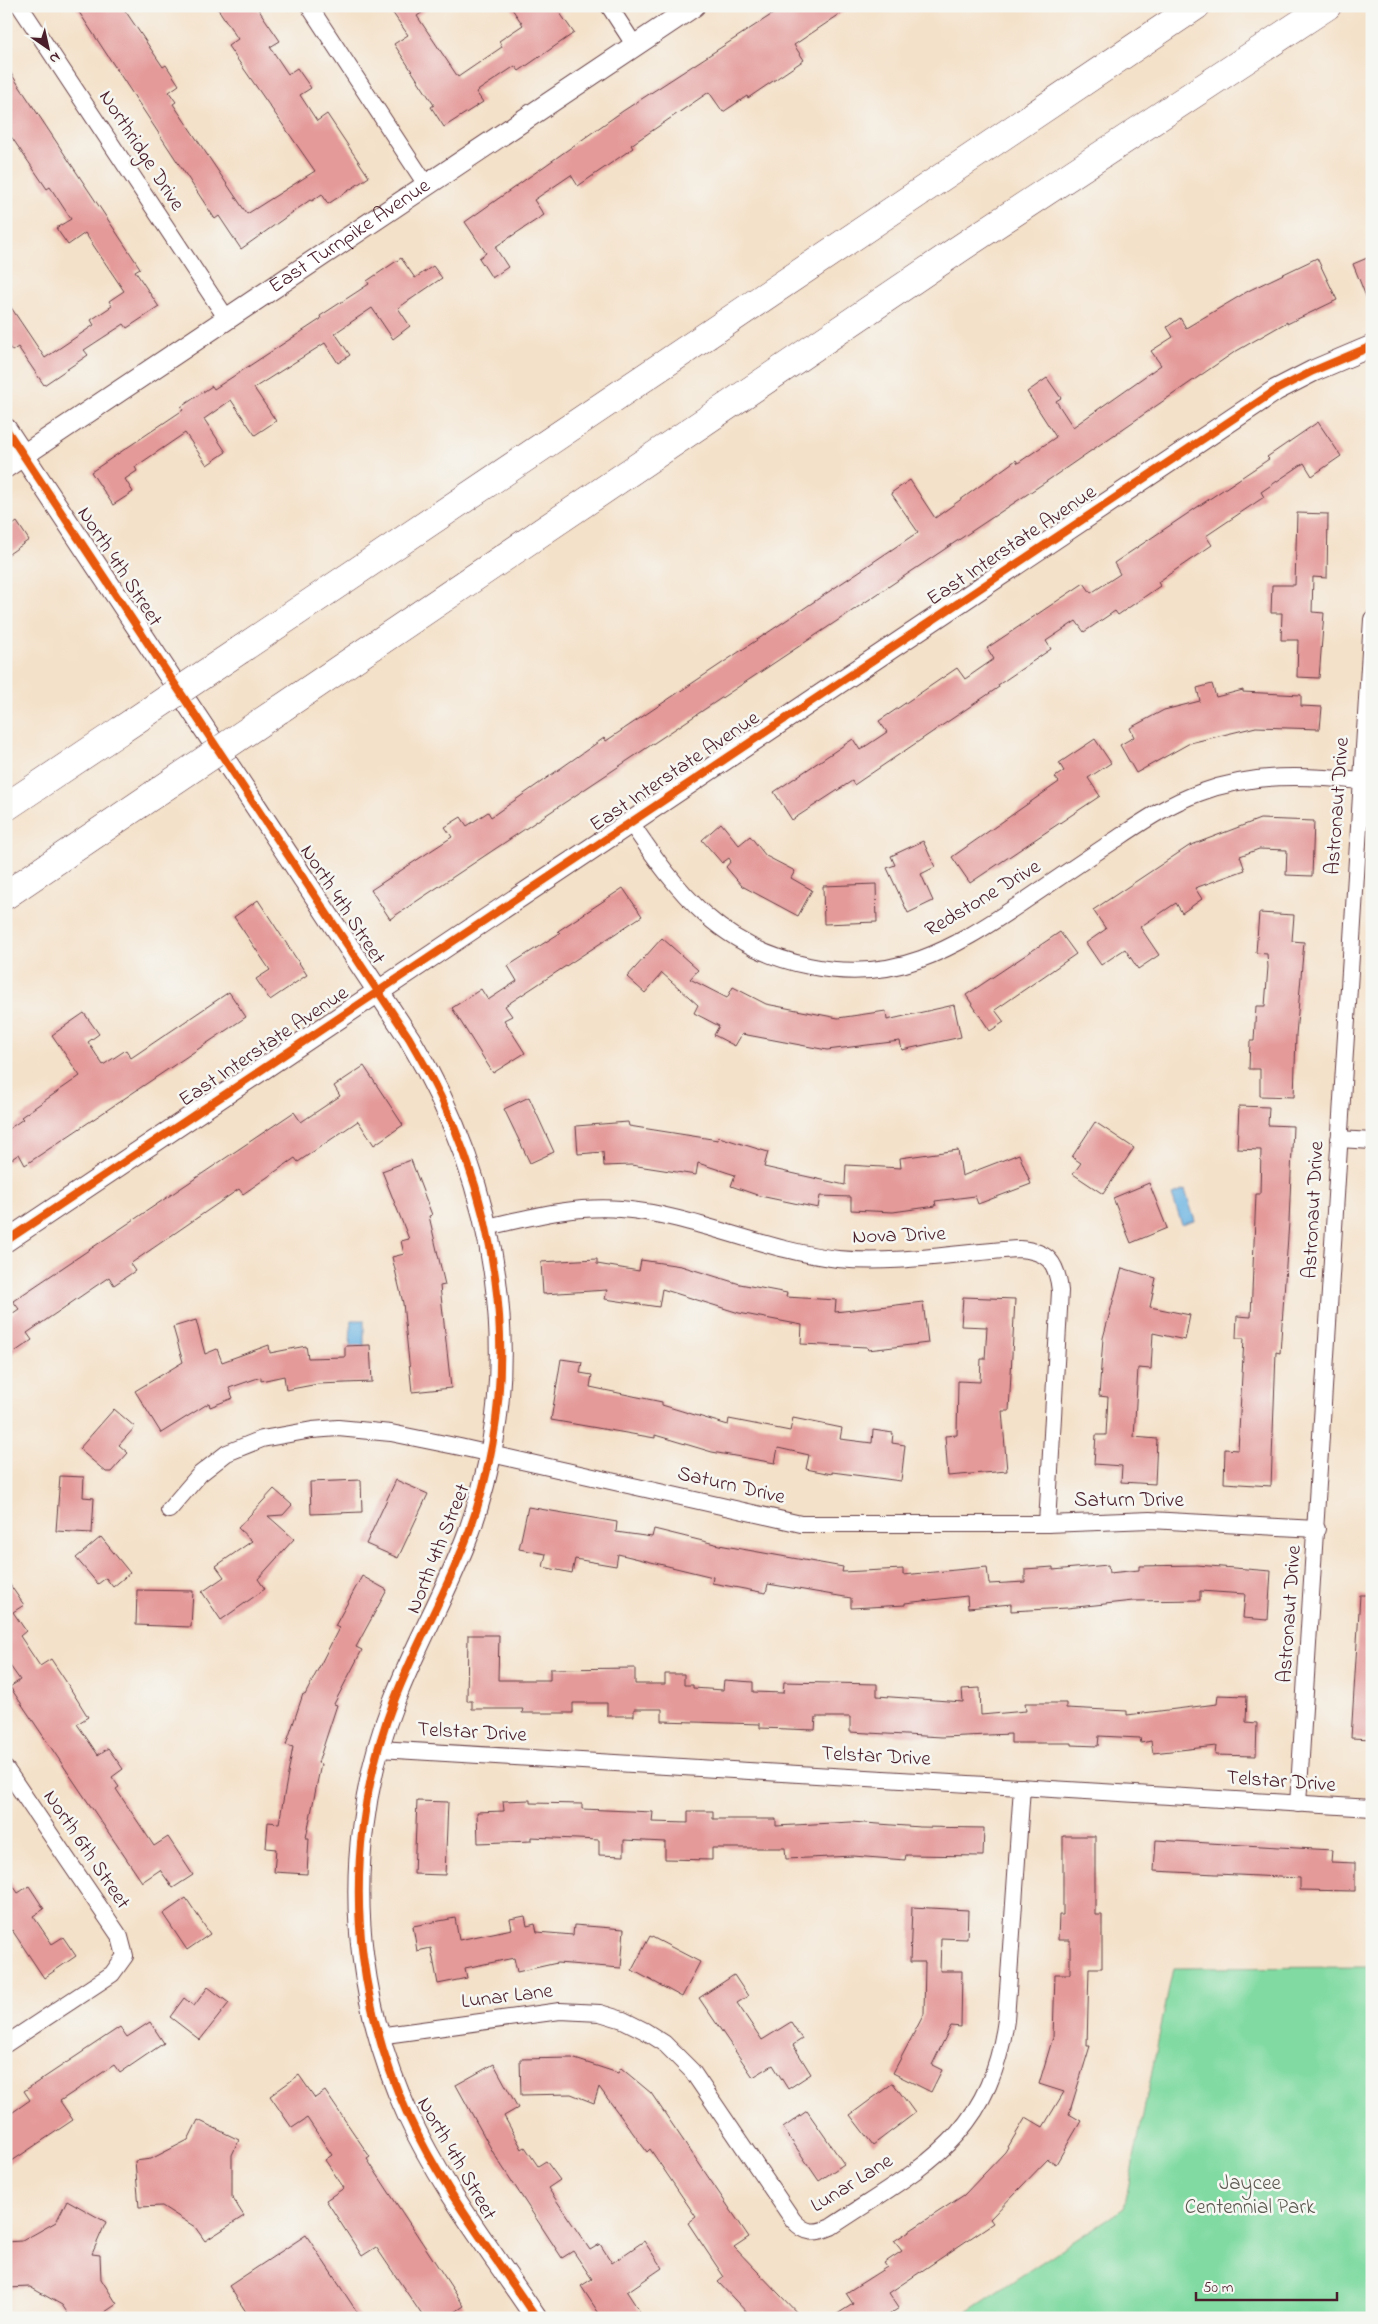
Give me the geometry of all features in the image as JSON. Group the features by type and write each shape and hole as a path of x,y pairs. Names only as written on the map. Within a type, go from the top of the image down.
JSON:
{"highway":[{"path":"6,807 1196,6"},
{"path":"6,895 962,247 1326,6"}],"street":[{"name":"Northridge Drive","path":"20,6 227,320"},
{"path":"309,6 427,186"},
{"path":"609,6 635,46"},
{"name":"East Turnpike Avenue","path":"6,467 694,6"},
{"name":"East Interstate Avenue","path":"6,1241 1276,390 1313,371 1372,346"},
{"name":"North 4th Street","path":"6,428 422,1061 447,1110 473,1172 487,1226 500,1325 498,1392 491,1453 485,1483 469,1532 401,1684 378,1749 361,1842 359,1880 363,1957 378,2036 396,2087 424,2146 536,2318"},
{"name":"Astronaut Drive","path":"1298,1804 1317,1529 1339,1139 1364,855 1361,781 1372,619"},
{"name":"Redstone Drive","path":"631,823 677,888 694,907 732,937 775,957 798,964 828,969 866,971 916,961 956,945 1152,815 1199,793 1252,778 1279,776 1361,781"},
{"path":"1339,1139 1372,1141"},
{"name":"Nova Drive","path":"487,1226 570,1210 620,1209 670,1217 793,1250 838,1259 912,1260 1019,1249 1033,1250 1045,1255 1054,1265 1060,1291 1047,1524"},
{"name":"Saturn Drive","path":"169,1510 214,1461 242,1445 288,1433 338,1428 365,1429 491,1453 801,1524 1047,1524 1150,1520 1317,1529"},
{"name":"Telstar Drive","path":"378,1749 1372,1808"},
{"name":"North 6th Street","path":"6,1769 120,1938 126,1956 112,1974 6,2044"},
{"name":"Lunar Lane","path":"378,2036 560,2011 600,2013 623,2020 645,2030 678,2055 704,2086 800,2229 810,2232 831,2227 946,2147 976,2111 986,2093 1002,2046 1006,2020 1022,1787"}],"green space":[{"name":"Jaycee Centennial Park","path":"1372,1967 1372,2318 957,2318 1124,2208 1173,1968"}],"water":[{"path":"1185,1190 1195,1221 1182,1225 1172,1195"},
{"path":"351,1320 364,1320 364,1346 350,1346"}],"building":[{"path":"75,6 122,6 163,67 166,65 179,85 169,92 176,102 173,104 247,214 315,171 228,46 238,39 216,6 256,6 280,41 270,47 288,74 297,68 311,88 300,95 317,121 327,114 369,177 328,204 322,194 312,201 310,200 241,249 219,216 215,219"},
{"path":"388,6 432,6 417,16 458,77 502,47 499,41 523,25 510,6 555,6 574,33 519,71 515,66 476,92 483,102 444,127 431,107 434,105 394,44 408,35"},
{"path":"785,6 852,6 794,45 804,60 748,98 747,96 723,112 709,92 631,145 633,148 578,186 571,175 534,200 544,215 495,247 508,267 492,278 479,258 486,253 465,222 623,111"},
{"path":"6,66 140,268 135,271 159,307 127,328 124,324 84,350 88,355 44,385 18,347 12,351 6,342 6,300 45,358 94,325 91,320 112,306 109,301 124,291 85,233 68,245 56,228 71,219 50,187 47,189 6,129"},
{"path":"1372,256 1372,309 1371,309 1353,264"},
{"path":"401,258 415,278 433,266 442,278 398,308 410,326 393,339 372,308 335,333 350,355 338,363 325,343 254,388 276,421 255,435 231,400 204,419 226,452 207,465 185,433 135,467 137,471 125,479 133,492 113,505 91,472 183,410 181,407 212,386 214,389 321,319 320,316 369,284 367,281"},
{"path":"1317,258 1337,300 1287,324 1287,322 1233,353 1047,481 390,919 371,890 452,837 445,827 461,817 467,826 488,812 491,817 604,738 606,741 918,532 891,493 910,480 935,518 1016,460 1018,463 1056,437 1027,392 1047,378 1061,398 1056,401 1073,427 1161,365 1151,351 1173,337 1167,327 1180,318 1186,328 1250,290"},
{"path":"1318,422 1341,456 1312,476 1304,463 1261,492 1264,497 1206,536 1212,545 1158,582 1160,586 1118,615 1115,611 1084,632 1076,621 1046,641 1051,649 998,685 999,687 854,785 852,781 792,820 774,792 853,739 860,750 887,732 879,721 957,668 965,679 994,659 987,648 1084,583 1091,593 1120,574 1114,563 1269,459 1267,457"},
{"path":"1297,513 1328,514 1327,578 1313,577 1312,612 1324,613 1319,678 1297,677 1298,640 1281,640 1282,613 1271,613 1272,585 1295,585"},
{"path":"17,522 29,540 6,556 6,530"},
{"path":"1212,684 1216,697 1243,690 1243,692 1301,695 1301,706 1322,707 1320,729 1256,727 1190,743 1136,773 1120,745 1134,737 1130,728 1164,710 1200,701 1197,688"},
{"path":"1095,739 1111,763 1088,778 1100,796 970,883 952,857 1059,782 1055,777 1064,771 1059,763"},
{"path":"1260,819 1314,821 1312,876 1286,875 1287,850 1259,849 1240,856 1245,870 1195,888 1202,899 1182,913 1176,903 1140,927 1159,955 1138,969 1125,949 1101,965 1086,943 1106,929 1093,910 1189,846"},
{"path":"721,823 739,845 750,836 766,856 795,871 791,878 812,890 798,916 742,886 726,867 731,861 729,858 722,863 702,840"},
{"path":"923,841 935,867 921,874 933,901 908,913 887,868 895,865 891,856"},
{"path":"876,884 877,922 824,924 823,886"},
{"path":"623,888 642,916 505,1006 512,1016 504,1020 525,1053 493,1073 452,1008 481,989 488,1000 517,981 508,966 560,933 558,931"},
{"path":"258,900 307,975 270,1000 256,979 270,970 234,917"},
{"path":"1259,913 1294,915 1292,941 1304,942 1296,1035 1294,1097 1260,1096 1260,1069 1249,1069 1250,1041 1254,1041 1256,1006 1265,1006 1268,967 1267,954 1256,953"},
{"path":"1060,932 1076,954 995,1010 1004,1022 990,1031 966,995"},
{"path":"662,938 698,970 690,979 727,998 733,987 766,1004 838,1018 886,1011 887,1020 954,1005 961,1037 902,1050 900,1041 827,1050 742,1034 735,1046 714,1035 719,1026 694,1013 698,1005 662,973 645,993 627,977"},
{"path":"229,992 246,1017 25,1165 19,1154 6,1163 6,1131 23,1119 21,1117 80,1076 52,1035 84,1013 99,1034 88,1042 103,1065 126,1050 131,1058"},
{"path":"364,1066 403,1125 374,1145 358,1121 298,1162 295,1158 243,1194 239,1189 130,1264 135,1271 114,1285 109,1277 27,1333 32,1340 6,1358 6,1318 19,1309 13,1301 294,1112 301,1122 340,1096 334,1086"},
{"path":"529,1097 554,1152 530,1163 504,1109"},
{"path":"1239,1106 1269,1107 1268,1125 1293,1126 1280,1353 1276,1352 1271,1486 1224,1483 1225,1449 1238,1450 1244,1338 1236,1338 1237,1316 1251,1317 1256,1194 1260,1194 1261,1150 1237,1149"},
{"path":"628,1122 629,1126 718,1140 719,1137 768,1152 764,1167 845,1185 846,1165 901,1168 900,1158 958,1150 962,1176 1019,1154 1031,1184 978,1204 975,1196 935,1201 936,1206 893,1212 851,1210 851,1197 820,1196 818,1208 760,1196 731,1186 735,1175 698,1163 696,1175 631,1165 604,1166 603,1152 578,1154 576,1126"},
{"path":"1095,1122 1134,1148 1103,1194 1073,1174 1081,1163 1072,1157"},
{"path":"411,1160 432,1215 429,1216 445,1285 440,1286 451,1388 412,1392 403,1303 392,1257 404,1254 401,1241 409,1239 382,1171"},
{"path":"1149,1183 1167,1228 1131,1243 1113,1198"},
{"path":"597,1259 597,1264 639,1271 641,1260 681,1266 740,1284 787,1293 786,1297 836,1300 835,1312 923,1302 928,1343 868,1350 867,1347 801,1344 802,1325 739,1313 662,1289 659,1307 605,1299 607,1290 543,1294 541,1262"},
{"path":"1122,1268 1156,1278 1150,1307 1190,1315 1185,1340 1153,1333 1151,1369 1138,1368 1134,1437 1157,1439 1155,1484 1121,1482 1122,1466 1094,1464 1096,1435 1106,1435 1108,1397 1099,1396 1103,1338"},
{"path":"963,1297 1015,1299 1009,1411 1002,1411 1007,1471 948,1476 945,1436 957,1435 958,1381 980,1382 981,1359 985,1359 987,1327 961,1326"},
{"path":"196,1320 205,1354 217,1349 222,1362 269,1345 270,1353 306,1346 308,1358 345,1357 345,1346 370,1345 372,1382 318,1384 286,1390 284,1376 261,1381 261,1377 229,1388 233,1398 210,1407 209,1403 161,1433 135,1391 183,1362 173,1327"},
{"path":"561,1359 582,1362 580,1373 592,1375 590,1387 662,1402 662,1405 728,1425 729,1419 790,1431 793,1418 842,1428 840,1439 872,1443 873,1430 893,1433 892,1443 905,1445 901,1481 832,1472 832,1474 806,1469 809,1455 778,1448 775,1463 712,1452 655,1435 655,1438 551,1420"},
{"path":"114,1409 135,1427 119,1445 128,1453 111,1472 106,1472 79,1449"},
{"path":"60,1476 84,1477 83,1497 94,1498 92,1533 56,1531"},
{"path":"361,1480 362,1512 311,1514 310,1482"},
{"path":"396,1480 428,1494 398,1558 366,1544"},
{"path":"274,1489 292,1505 283,1515 268,1516 294,1539 258,1579 265,1589 221,1620 202,1592 224,1577 216,1566 252,1541 238,1528"},
{"path":"528,1507 617,1522 616,1532 652,1537 654,1529 719,1545 843,1567 842,1572 903,1569 903,1575 987,1567 989,1584 1025,1582 1025,1569 1053,1567 1053,1570 1108,1565 1109,1573 1139,1570 1139,1566 1197,1565 1271,1571 1268,1620 1243,1618 1245,1594 1200,1591 1200,1600 1133,1601 1067,1608 1011,1611 1011,1604 968,1608 967,1596 905,1603 905,1605 851,1608 851,1598 768,1584 766,1593 712,1583 713,1577 618,1554 616,1566 575,1559 572,1573 543,1567 546,1554 519,1549"},
{"path":"101,1537 130,1573 113,1587 106,1578 98,1584 76,1558"},
{"path":"362,1576 387,1590 356,1647 362,1650 334,1704 337,1705 318,1763 321,1764 306,1838 309,1838 307,1874 274,1872 276,1849 266,1848 268,1822 279,1823 293,1747 286,1745 303,1694 305,1695 339,1628 335,1626"},
{"path":"6,1579 24,1605 13,1612 26,1631 20,1636 40,1666 51,1659 65,1680 88,1717 77,1724 98,1755 108,1748 123,1769 112,1777 119,1787 116,1789 154,1846 168,1837 193,1875 173,1888 160,1870 142,1882 10,1687 20,1680 6,1660"},
{"path":"137,1590 193,1591 191,1627 136,1625"},
{"path":"1360,1595 1372,1595 1372,1739 1351,1738"},
{"path":"468,1635 499,1635 498,1680 550,1680 550,1669 635,1668 635,1684 665,1684 665,1674 684,1674 684,1685 693,1685 693,1688 723,1690 724,1680 753,1682 753,1692 783,1693 784,1682 877,1684 877,1696 963,1702 962,1689 980,1688 981,1715 1026,1711 1025,1703 1066,1703 1066,1708 1127,1711 1127,1715 1217,1704 1218,1695 1247,1696 1246,1722 1257,1723 1256,1756 1215,1755 1216,1746 1153,1753 1151,1741 1141,1743 1140,1738 1099,1736 1098,1746 1072,1745 1072,1743 1011,1743 1011,1734 942,1737 850,1732 850,1717 816,1717 815,1730 760,1728 760,1724 662,1721 662,1709 634,1709 634,1716 607,1716 607,1703 573,1703 573,1713 522,1713 523,1709 472,1709 472,1701 467,1701"},
{"path":"530,1800 530,1803 582,1804 582,1809 653,1812 652,1822 688,1823 688,1811 713,1811 713,1819 776,1819 776,1826 851,1822 920,1827 984,1828 983,1856 906,1855 905,1860 853,1856 786,1859 785,1848 712,1848 712,1860 665,1859 665,1842 624,1840 624,1856 599,1855 599,1840 531,1837 531,1841 478,1843 477,1812 504,1811 503,1801"},
{"path":"417,1801 448,1802 445,1875 414,1874"},
{"path":"1063,1836 1095,1836 1095,1915 1102,1915 1102,1968 1089,1968 1087,2046 1090,2046 1069,2114 1081,2121 1056,2164 1048,2159 990,2219 993,2223 889,2293 899,2308 884,2318 831,2318 853,2304 846,2293 887,2267 884,2263 902,2251 894,2241 964,2195 1005,2152 1026,2117 1043,2127 1064,2092 1039,2084 1053,2037 1055,1974 1070,1974 1070,1940 1058,1940 1059,1915 1063,1915"},
{"path":"1156,1840 1332,1850 1331,1862 1355,1863 1355,1891 1300,1890 1300,1878 1154,1871"},
{"path":"6,1875 18,1893 29,1886 44,1909 33,1916 52,1944 63,1937 76,1956 44,1978 12,1930 6,1934"},
{"path":"186,1898 210,1934 187,1950 163,1914"},
{"path":"912,1907 968,1910 967,1939 941,1938 940,1971 962,1971 961,2027 951,2026 932,2065 942,2070 931,2092 893,2073 924,2014 925,1962 910,1962"},
{"path":"525,1916 527,1926 535,1924 537,1932 573,1935 574,1925 624,1929 621,1968 557,1963 517,1972 514,1958 465,1968 467,1978 438,1984 431,1948 417,1951 413,1926 455,1918 459,1940 512,1929 510,1919"},
{"path":"650,1936 700,1962 682,1997 632,1970"},
{"path":"734,1975 748,1996 737,2003 762,2040 791,2022 802,2039 793,2045 811,2074 788,2089 773,2065 753,2077 699,1998"},
{"path":"208,1987 229,2003 200,2040 170,2017 184,1998 194,2006"},
{"path":"150,2022 164,2043 120,2073 114,2065 60,2101 73,2120 6,2165 6,2117 30,2100 24,2091 120,2027 127,2037"},
{"path":"572,2058 618,2073 621,2068 651,2093 749,2237 734,2247 802,2318 752,2318 718,2282 724,2277 688,2223 696,2217 650,2149 647,2152 599,2087 594,2103 571,2094 521,2095 520,2059"},
{"path":"494,2064 518,2108 504,2116 522,2149 525,2147 538,2166 546,2161 560,2180 548,2188 590,2250 600,2244 612,2263 644,2241 662,2268 627,2292 644,2318 602,2318 581,2286 592,2279 573,2251 562,2258 494,2154 456,2085"},
{"path":"299,2075 315,2098 325,2091 370,2157 367,2159 464,2306 446,2318 424,2318 376,2247 362,2256 326,2200 344,2188 325,2160 332,2155 307,2118 292,2128 270,2096"},
{"path":"893,2083 915,2113 873,2145 850,2115"},
{"path":"807,2111 844,2164 819,2181 783,2128"},
{"path":"198,2120 239,2140 232,2155 232,2197 244,2216 205,2241 195,2227 162,2206 139,2207 135,2161 151,2159 188,2140"},
{"path":"67,2200 106,2222 92,2254 100,2255 101,2279 117,2304 96,2318 71,2318 62,2305 30,2287 7,2288 6,2242 22,2241 56,2222"},
{"path":"306,2235 361,2318 250,2318 229,2286"}],"cycle path":[{"path":"6,1241 1276,390 1313,371 1372,346"},
{"path":"6,429 409,1038 440,1095 465,1155 483,1216 495,1279 500,1342 498,1405 487,1469 461,1554 412,1658 383,1731 368,1795 363,1827 359,1892 360,1925 366,1978 374,2018 392,2077 408,2115 421,2142 451,2193 536,2318"}]}
